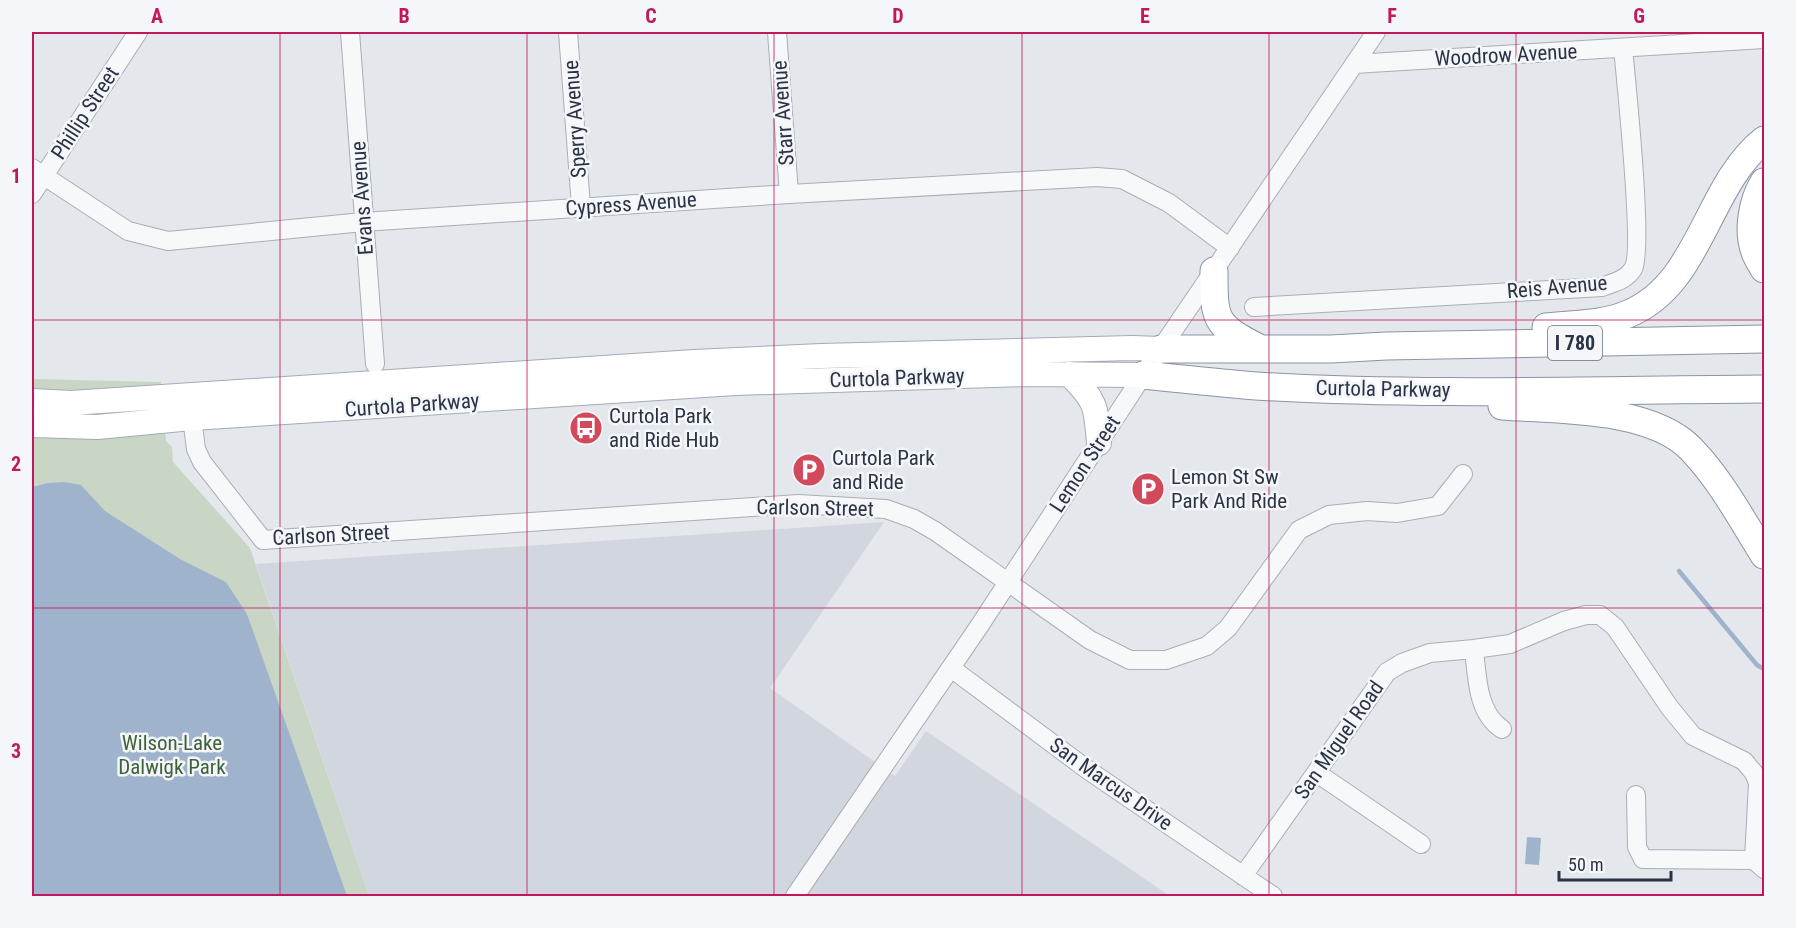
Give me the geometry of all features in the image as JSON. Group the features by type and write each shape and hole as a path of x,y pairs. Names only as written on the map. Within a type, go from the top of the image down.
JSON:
{"highway":[{"path":"1453,345 1505,331 1602,322 1629,314 1652,300 1670,283 1689,256 1719,197 1738,167 1764,140"},
{"path":"1764,182 1755,205 1751,228 1754,252 1764,269"},
{"path":"1214,271 1214,308 1224,327 1262,350"},
{"name":"Curtola Parkway","path":"1161,349 1331,349 1764,339"},
{"name":"Curtola Parkway","path":"1143,375 1255,386 1422,391 1764,389"},
{"path":"1422,391 1467,404 1608,414 1631,418 1663,430 1690,447 1706,466 1764,555"}],"main road":[{"name":"Curtola Parkway","path":"32,401 71,403 498,374 821,356 1161,349"},
{"name":"Curtola Parkway","path":"32,425 97,427 192,418 735,383 1069,374 1143,375"},
{"path":"1069,374 1089,395 1097,413 1098,442"},
{"path":"192,418 201,408 236,392"}],"street":[{"name":"Phillip Street","path":"32,194 38,172 138,32"},
{"name":"Evans Avenue","path":"350,32 375,364"},
{"name":"Sperry Avenue","path":"568,32 581,207"},
{"name":"Starr Avenue","path":"777,32 789,194"},
{"name":"Lemon Street","path":"795,897 951,668 1143,375 1376,32"},
{"name":"Woodrow Avenue","path":"1354,64 1764,39"},
{"name":"Reis Avenue","path":"1254,307 1602,287 1624,279 1635,267 1637,227 1623,48"},
{"name":"Cypress Avenue","path":"38,172 128,231 168,241 363,222 789,194 1097,177 1122,179 1169,203 1230,248"},
{"name":"Carlson Street","path":"192,418 196,449 202,462 263,540 798,504 886,510 914,519 935,531 1090,640 1130,660 1166,660 1207,646 1227,628 1299,530 1329,515 1367,511 1397,513 1438,506 1463,474"},
{"name":"San Miguel Road","path":"1244,876 1387,672 1402,663 1430,653 1474,650 1510,644 1564,621 1586,615 1600,615 1616,627 1670,708 1693,736 1744,761 1754,773 1758,783 1759,864"},
{"path":"1474,650 1483,705 1494,724 1502,729"},
{"name":"San Marcus Drive","path":"951,668 1088,770 1273,897"},
{"path":"1317,773 1421,844"},
{"path":"1636,795 1637,847 1643,859 1759,864"}],"shaded area":[{"path":"884,522 770,688 895,776 926,731 1170,896 369,896 256,564"}],"green space":[{"name":"Wilson-Lake Dalwigk Park","path":"32,379 161,382 166,441 172,447 173,462 250,548 369,896 32,896"}],"water":[{"name":"Wilson-Lake Dalwigk Park","path":"64,482 81,485 105,511 180,559 226,582 247,614 347,896 32,896 32,487"},
{"path":"1527,837 1541,838 1539,865 1525,864"}],"waterway":[{"path":"1679,571 1757,665 1764,669"}],"place":[{"name":"Curtola Park and Ride Hub","path":"586,428"},
{"name":"Curtola Park and Ride","path":"809,470"},
{"name":"Lemon St Sw Park And Ride","path":"1148,489"}]}
